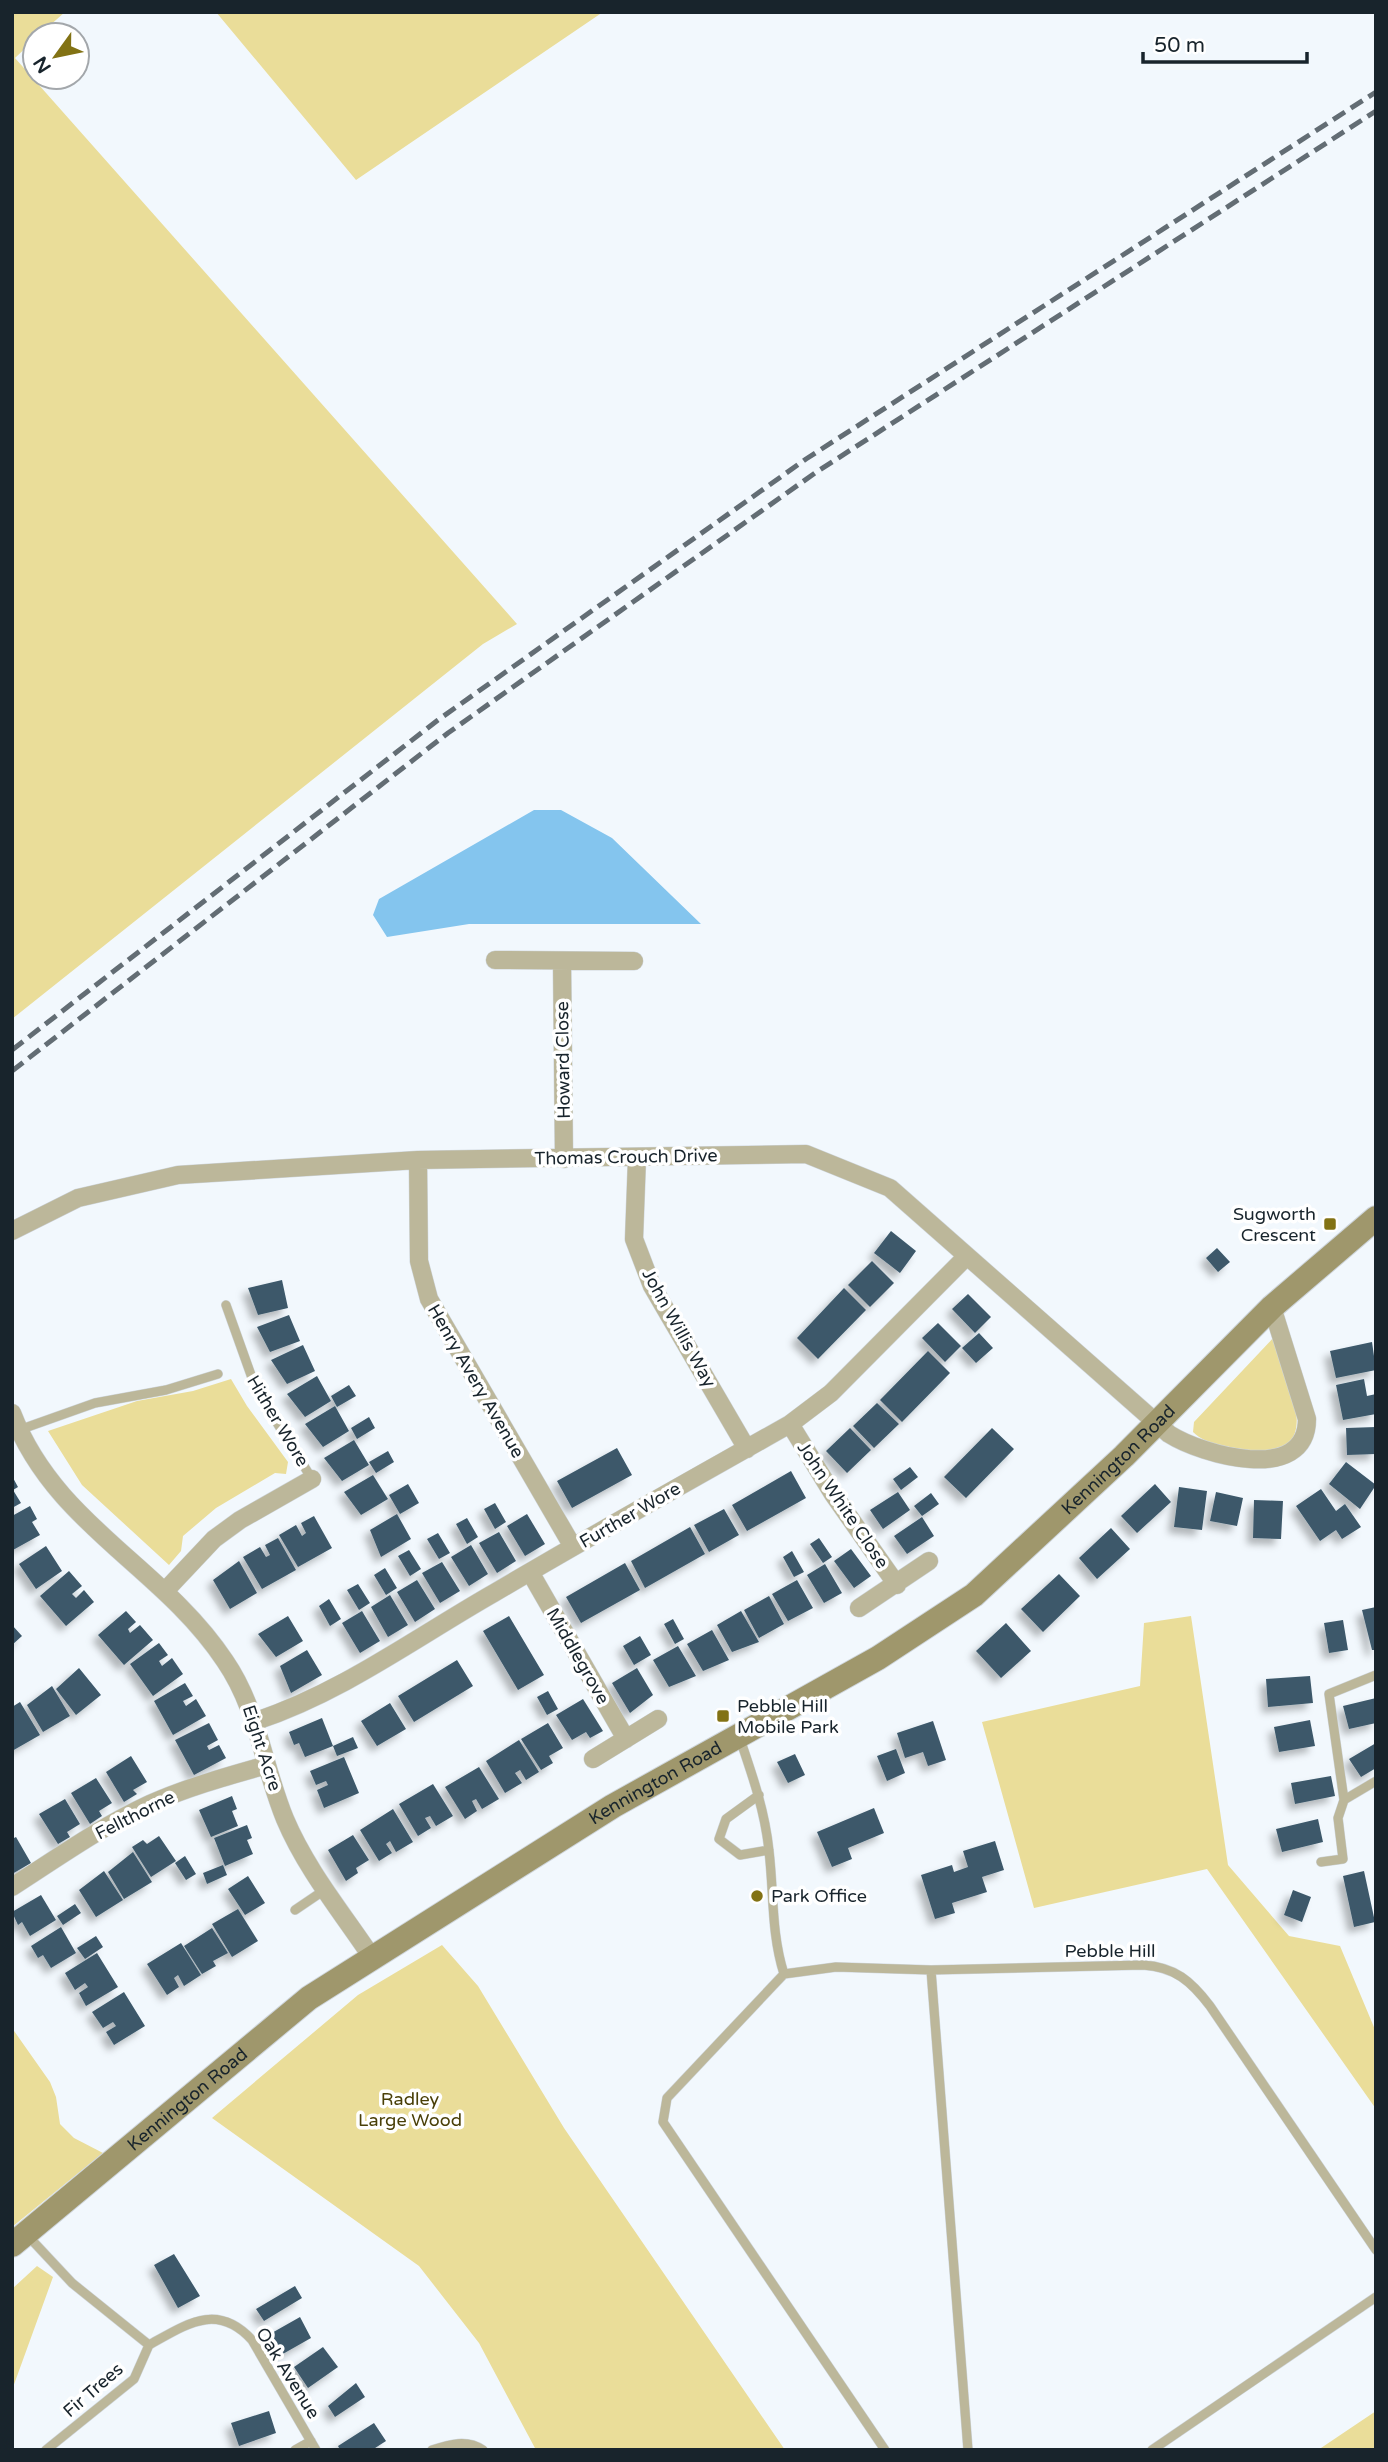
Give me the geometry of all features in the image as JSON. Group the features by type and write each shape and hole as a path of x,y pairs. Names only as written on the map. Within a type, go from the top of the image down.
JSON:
{"street":[{"path":"495,960 634,961"},
{"name":"Howard Close","path":"562,961 564,1159"},
{"name":"Thomas Crouch Drive","path":"12,1231 78,1198 178,1175 418,1160 806,1154 890,1188 1157,1422"},
{"name":"John Willis Way","path":"637,1158 634,1239 652,1286 747,1449"},
{"name":"Henry Avery Avenue","path":"418,1160 419,1261 429,1299 573,1548"},
{"name":"Kennington Road","path":"18,2238 309,1998 613,1807 878,1658 974,1595 1024,1551 1272,1307 1376,1218"},
{"name":"Further Wore","path":"256,1721 345,1684 530,1572 790,1424 831,1393 967,1256"},
{"path":"1157,1422 1188,1446 1255,1460 1277,1460 1293,1452 1307,1430 1307,1419 1272,1307"},
{"name":"John White Close","path":"790,1424 832,1494 897,1585"},
{"name":"Eight Acre","path":"17,1435 83,1521 165,1591 204,1631 227,1662 256,1721 267,1765 296,1842 373,1959"},
{"name":"Hither Wore","path":"165,1591 214,1539 240,1520 312,1479"},
{"name":"John White Close","path":"859,1608 929,1561"},
{"name":"Middlegrove","path":"530,1572 626,1739"},
{"path":"593,1759 658,1719"},
{"name":"Fellthorne","path":"12,1887 149,1804 203,1783 267,1765"}],"lane":[{"name":"Hither Wore","path":"226,1305 256,1390 312,1479"},
{"name":"Eight Acre","path":"17,1435 95,1403 166,1390 218,1374"},
{"path":"1321,1862 1343,1859 1338,1818 1344,1800 1329,1694 1376,1675"},
{"path":"738,1735 760,1795 769,1850 775,1945 784,1974 667,2098 663,2122 886,2450"},
{"path":"1344,1800 1376,1781"},
{"path":"760,1795 726,1818 719,1839 740,1855 769,1850"},
{"path":"295,1910 326,1889"},
{"name":"Pebble Hill","path":"784,1974 836,1967 931,1969 1163,1966 1193,1984 1210,2006 1376,2250"},
{"path":"931,1969 968,2450"},
{"path":"18,2238 149,2345"},
{"path":"1152,2450 1376,2297"},
{"name":"Oak Avenue","path":"149,2345 184,2325 202,2320 219,2319 239,2326 252,2340 313,2446"},
{"name":"Fir Trees","path":"46,2450 134,2379 149,2345"},
{"path":"432,2450 454,2443 475,2444 483,2450"},
{"path":"295,2450 313,2446"}],"green space":[{"path":"12,12 65,12 55,21 21,21 21,52 15,58 21,65 21,91 44,91 517,624 483,644 12,1019"},
{"path":"216,12 603,12 356,180"},
{"path":"1274,1337 1293,1394 1296,1414 1295,1431 1288,1444 1273,1451 1247,1450 1218,1445 1199,1437 1193,1432 1194,1422"},
{"path":"231,1379 288,1462 286,1474 275,1473 216,1508 183,1536 181,1551 169,1565 82,1485 48,1431 137,1401 193,1391"},
{"path":"1191,1616 1228,1865 1289,1936 1340,1946 1376,2032 1376,2109 1207,1869 1034,1908 982,1722 1140,1686 1144,1623"},
{"name":"Radley Large Wood","path":"442,1945 478,1986 564,2128 785,2450 536,2450 479,2343 419,2266 212,2118 358,1995"},
{"path":"12,2028 50,2082 56,2097 60,2124 74,2138 103,2153 12,2227"},
{"path":"37,2266 53,2277 12,2390 12,2289"},
{"path":"1376,2411 1376,2450 1318,2450"}],"water":[{"path":"534,810 561,810 612,838 701,924 469,924 387,937 373,915 379,899"}],"building":[{"path":"891,1231 916,1251 900,1273 874,1253"},
{"path":"1217,1248 1230,1262 1218,1272 1206,1258"},
{"path":"872,1261 894,1283 870,1307 848,1285"},
{"path":"282,1280 288,1308 258,1315 248,1288"},
{"path":"844,1288 866,1310 818,1359 797,1338"},
{"path":"968,1294 991,1317 975,1333 952,1309"},
{"path":"289,1315 300,1341 270,1352 257,1327"},
{"path":"938,1323 961,1346 945,1362 922,1338"},
{"path":"979,1333 993,1348 976,1363 962,1348"},
{"path":"1372,1342 1376,1370 1336,1378 1330,1351"},
{"path":"303,1345 315,1371 287,1384 271,1360"},
{"path":"928,1351 950,1373 902,1422 880,1400"},
{"path":"317,1376 331,1401 305,1417 287,1394"},
{"path":"1364,1379 1367,1396 1376,1394 1376,1414 1343,1420 1336,1385"},
{"path":"349,1385 356,1396 337,1407 331,1396"},
{"path":"877,1403 899,1424 874,1448 853,1426"},
{"path":"335,1406 349,1431 323,1447 305,1424"},
{"path":"369,1417 375,1428 357,1439 351,1428"},
{"path":"1376,1427 1376,1454 1347,1455 1346,1428"},
{"path":"850,1428 871,1450 847,1473 826,1451"},
{"path":"992,1428 1014,1449 966,1498 944,1477"},
{"path":"354,1440 369,1465 342,1481 324,1458"},
{"path":"617,1448 632,1475 572,1508 557,1481"},
{"path":"388,1451 394,1462 376,1473 369,1462"},
{"path":"1346,1462 1376,1485 1360,1509 1329,1484"},
{"path":"910,1467 918,1477 901,1490 893,1479"},
{"path":"791,1471 806,1498 747,1531 732,1505"},
{"path":"373,1475 388,1499 361,1515 344,1492"},
{"path":"12,1476 18,1487 13,1490 21,1503 12,1508"},
{"path":"408,1484 419,1503 400,1514 389,1495"},
{"path":"1155,1484 1171,1502 1137,1533 1121,1516"},
{"path":"1179,1487 1207,1491 1202,1530 1174,1527"},
{"path":"1321,1489 1336,1511 1345,1504 1361,1527 1342,1539 1336,1530 1320,1541 1296,1506"},
{"path":"898,1492 910,1510 883,1529 870,1510"},
{"path":"1216,1492 1243,1498 1237,1526 1210,1521"},
{"path":"931,1493 939,1504 922,1516 914,1506"},
{"path":"1254,1500 1283,1501 1281,1539 1253,1538"},
{"path":"495,1503 506,1522 495,1529 484,1509"},
{"path":"30,1506 37,1519 32,1522 40,1535 13,1550 12,1516"},
{"path":"724,1509 739,1535 709,1552 694,1525"},
{"path":"397,1514 411,1539 381,1557 370,1530"},
{"path":"527,1514 545,1544 525,1556 507,1526"},
{"path":"314,1516 332,1548 298,1567 279,1535 296,1525 302,1536 306,1533 301,1523"},
{"path":"922,1517 934,1536 907,1554 894,1536"},
{"path":"467,1518 478,1537 467,1544 456,1524"},
{"path":"690,1527 705,1554 645,1588 631,1561"},
{"path":"1111,1528 1130,1549 1097,1579 1079,1558"},
{"path":"499,1532 516,1561 497,1573 479,1543"},
{"path":"438,1533 450,1553 439,1559 427,1539"},
{"path":"278,1538 296,1570 262,1589 243,1557 260,1547 266,1557 270,1555 265,1545"},
{"path":"819,1538 832,1557 823,1563 810,1544"},
{"path":"471,1545 488,1574 469,1586 451,1557"},
{"path":"46,1546 62,1571 36,1589 19,1564"},
{"path":"851,1549 871,1576 854,1588 834,1561"},
{"path":"409,1550 421,1569 410,1576 398,1556"},
{"path":"792,1551 804,1572 794,1577 783,1557"},
{"path":"239,1561 257,1593 230,1609 213,1580"},
{"path":"442,1562 460,1591 440,1603 422,1573"},
{"path":"625,1563 640,1590 581,1623 566,1597"},
{"path":"825,1564 842,1593 824,1603 807,1575"},
{"path":"385,1568 397,1588 386,1595 374,1575"},
{"path":"69,1571 82,1586 72,1594 76,1598 84,1590 94,1602 66,1626 40,1596"},
{"path":"1059,1574 1080,1596 1043,1632 1021,1609"},
{"path":"417,1580 435,1609 415,1622 397,1592"},
{"path":"797,1580 813,1608 788,1621 772,1594"},
{"path":"358,1584 370,1603 359,1610 347,1590"},
{"path":"390,1595 408,1625 388,1637 371,1607"},
{"path":"769,1596 784,1624 759,1638 744,1610"},
{"path":"329,1599 341,1619 330,1626 319,1606"},
{"path":"1376,1607 1376,1650 1372,1650 1362,1610"},
{"path":"126,1611 136,1622 128,1629 130,1633 140,1625 153,1640 124,1665 98,1635"},
{"path":"362,1611 380,1641 360,1653 342,1623"},
{"path":"741,1611 759,1642 732,1652 717,1625"},
{"path":"288,1616 303,1641 276,1657 258,1634"},
{"path":"509,1616 544,1675 518,1690 483,1631"},
{"path":"673,1619 684,1639 675,1644 664,1624"},
{"path":"1343,1620 1348,1650 1329,1653 1324,1623"},
{"path":"1006,1623 1031,1651 1001,1678 976,1651"},
{"path":"12,1625 22,1636 12,1645"},
{"path":"712,1630 729,1660 703,1671 687,1644"},
{"path":"640,1636 651,1655 634,1665 623,1646"},
{"path":"159,1643 168,1655 159,1661 162,1666 172,1658 183,1674 153,1696 130,1664"},
{"path":"678,1646 696,1676 669,1687 653,1660"},
{"path":"307,1650 322,1675 291,1693 280,1666"},
{"path":"457,1660 473,1686 414,1722 398,1696"},
{"path":"79,1668 101,1695 76,1715 56,1689"},
{"path":"637,1668 653,1695 630,1713 612,1683"},
{"path":"1310,1676 1313,1703 1268,1707 1266,1679"},
{"path":"185,1683 193,1696 183,1701 186,1706 196,1699 206,1716 173,1735 154,1701"},
{"path":"52,1686 70,1716 43,1732 27,1705"},
{"path":"548,1691 558,1709 547,1715 537,1697"},
{"path":"1376,1698 1376,1723 1349,1729 1343,1706"},
{"path":"583,1699 603,1731 590,1738 586,1732 572,1740 556,1715"},
{"path":"20,1702 40,1735 12,1751 12,1707"},
{"path":"390,1703 406,1729 377,1746 361,1721"},
{"path":"322,1718 333,1746 305,1757 299,1743 294,1745 289,1732"},
{"path":"1310,1720 1315,1746 1279,1752 1274,1727"},
{"path":"933,1721 946,1760 928,1766 923,1752 905,1758 897,1733"},
{"path":"209,1723 218,1740 207,1746 209,1750 219,1745 226,1758 194,1775 175,1740"},
{"path":"548,1723 563,1748 549,1756 553,1763 541,1770 521,1739"},
{"path":"353,1737 358,1748 337,1756 333,1746"},
{"path":"519,1740 539,1772 526,1780 520,1770 515,1773 522,1783 505,1793 486,1761"},
{"path":"1376,1743 1376,1768 1361,1777 1349,1759"},
{"path":"896,1749 905,1773 887,1781 877,1756"},
{"path":"795,1754 805,1775 788,1783 777,1762"},
{"path":"131,1756 147,1782 133,1790 137,1794 124,1802 106,1772"},
{"path":"344,1757 359,1793 324,1808 317,1790 328,1785 326,1781 316,1785 310,1771"},
{"path":"479,1767 499,1799 482,1809 476,1799 472,1801 477,1811 465,1819 445,1787"},
{"path":"1331,1776 1335,1796 1295,1804 1291,1783"},
{"path":"96,1778 112,1803 99,1811 102,1816 90,1824 71,1793"},
{"path":"433,1784 453,1816 436,1826 430,1816 425,1818 431,1828 418,1836 399,1804"},
{"path":"232,1796 237,1809 232,1811 238,1826 211,1837 199,1810"},
{"path":"65,1799 80,1824 67,1832 70,1837 58,1844 39,1814"},
{"path":"874,1808 884,1833 848,1848 852,1859 832,1867 817,1832"},
{"path":"393,1809 413,1842 396,1852 390,1841 386,1844 392,1853 379,1861 360,1830"},
{"path":"1318,1819 1323,1842 1282,1852 1276,1829"},
{"path":"247,1825 252,1838 247,1840 253,1854 225,1866 214,1838"},
{"path":"353,1835 369,1860 356,1868 358,1873 346,1881 328,1850"},
{"path":"159,1836 176,1861 151,1877 132,1847 143,1840 147,1844"},
{"path":"16,1837 31,1863 12,1874 12,1839"},
{"path":"995,1841 1004,1870 982,1877 987,1892 952,1903 955,1913 935,1919 921,1875 952,1865 954,1872 968,1867 963,1851"},
{"path":"133,1852 152,1882 124,1899 108,1872"},
{"path":"185,1856 196,1874 186,1880 175,1863"},
{"path":"223,1865 227,1875 207,1884 203,1873"},
{"path":"104,1871 123,1900 96,1917 79,1890"},
{"path":"1364,1871 1375,1922 1354,1927 1343,1876"},
{"path":"248,1876 265,1903 245,1915 228,1889"},
{"path":"1293,1890 1311,1897 1302,1922 1284,1915"},
{"path":"41,1895 56,1920 30,1936 22,1922 18,1925 12,1912"},
{"path":"75,1904 81,1913 63,1925 57,1916"},
{"path":"238,1909 258,1941 232,1957 212,1924"},
{"path":"61,1927 76,1953 51,1968 43,1955 38,1958 31,1946"},
{"path":"212,1928 228,1953 213,1961 216,1966 202,1974 184,1946"},
{"path":"96,1936 103,1947 85,1959 77,1948"},
{"path":"181,1943 201,1975 184,1986 178,1975 174,1978 179,1987 167,1995 147,1964"},
{"path":"97,1953 118,1987 86,2006 79,1993 88,1987 85,1983 75,1990 65,1973"},
{"path":"124,1992 145,2026 114,2045 106,2032 116,2026 113,2022 103,2028 92,2012"},
{"path":"174,2254 200,2296 178,2308 154,2265"},
{"path":"295,2286 302,2298 264,2321 256,2309"},
{"path":"300,2317 311,2338 281,2355 270,2334"},
{"path":"323,2347 338,2367 308,2388 294,2367"},
{"path":"356,2383 365,2397 335,2417 328,2406"},
{"path":"269,2411 276,2433 239,2446 231,2423"},
{"path":"374,2423 386,2441 372,2450 340,2450 338,2446"}],"railway":[{"path":"12,1050 438,720 806,459 1376,92"},
{"path":"12,1071 448,733 815,473 1376,111"}],"place":[{"name":"Sugworth Crescent","path":"1330,1224"},
{"name":"Pebble Hill Mobile Park","path":"723,1716"},
{"name":"Park Office","path":"757,1896"}]}
